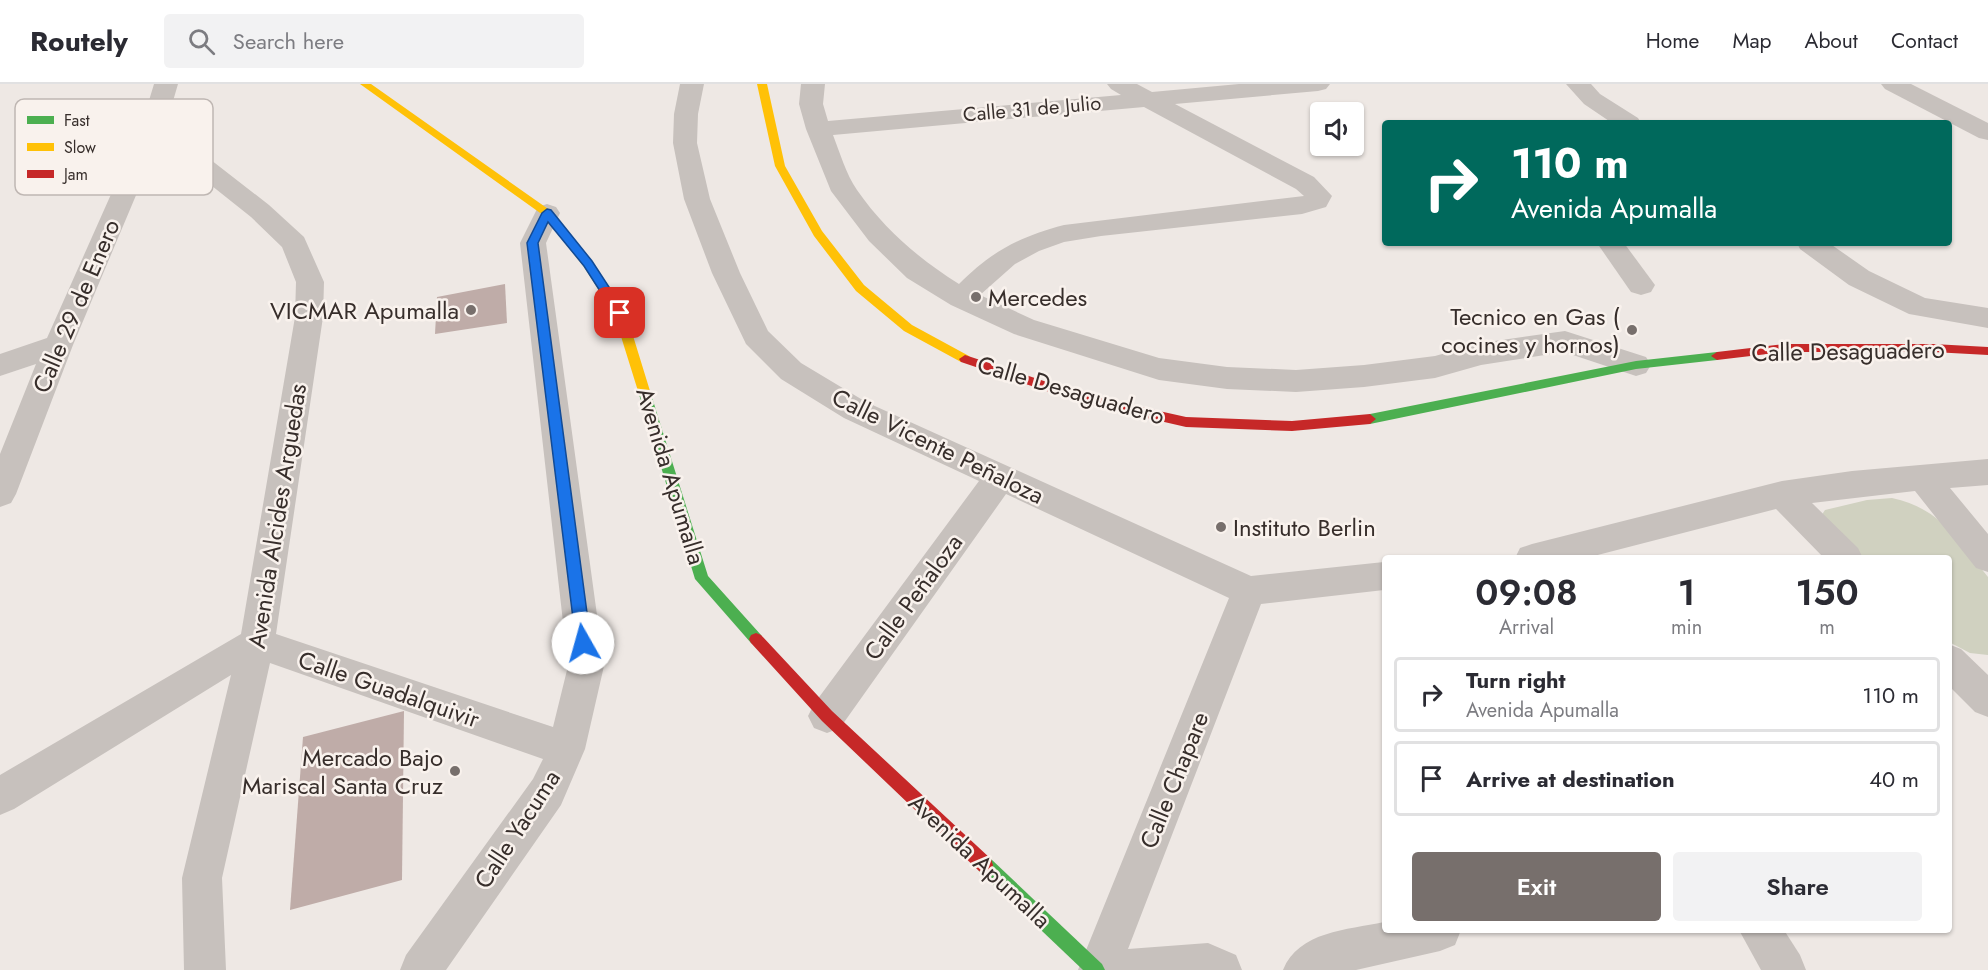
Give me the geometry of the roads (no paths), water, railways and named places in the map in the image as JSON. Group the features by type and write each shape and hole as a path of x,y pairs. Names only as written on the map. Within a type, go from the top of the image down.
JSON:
{"street":[{"name":"Calle 29 de Enero","path":"162,99 166,84"},
{"name":"Avenida Apumalla","path":"365,84 547,213 588,264 620,313 702,579 826,716 1097,970"},
{"name":"Calle Vicente Peñaloza","path":"693,84 686,114 684,143 697,199 726,273 756,337 791,371 855,410 1249,591"},
{"name":"Calle Desaguadero","path":"762,84 780,166 818,232 860,288 908,328 968,360 1083,398 1186,422 1292,426 1383,418 1636,365 1784,348 1933,348 1988,351"},
{"name":"Calle Desaguadero","path":"813,84 811,104 818,129 843,191 878,235 917,271 961,298 1024,327 1159,369 1227,378 1296,381 1364,376 1435,367 1481,354 1565,341 1636,365"},
{"path":"961,298 1012,253 1054,236 1093,229 1302,206 1317,201 1319,196 1305,183 1143,99 1119,84"},
{"name":"Calle 31 de Julio","path":"818,129 1318,84"},
{"path":"1893,84 1988,133"},
{"path":"1585,91 1590,120"},
{"path":"1585,91 1625,120"},
{"name":"Avenida Alcides Arguedas","path":"205,970 202,878 257,644 309,317 310,282 294,243 260,211 213,175"},
{"name":"Calle 29 de Enero","path":"0,494 58,345 124,195"},
{"name":"Calle Yacuma","path":"421,970 547,792 566,749 586,666 533,243 547,213"},
{"path":"1612,246 1641,285"},
{"path":"1814,246 1859,278 1918,307 1988,318"},
{"path":"0,365 58,345"},
{"path":"1544,555 1782,494 1852,483 1988,472"},
{"name":"Calle Peñaloza","path":"826,716 1000,477"},
{"path":"1923,478 1988,558"},
{"path":"1782,494 1843,555"},
{"path":"1249,591 1382,576"},
{"name":"Calle Chapare","path":"1097,970 1249,591"},
{"path":"0,796 220,663 257,644"},
{"name":"Calle Guadalquivir","path":"257,644 566,749"},
{"path":"1952,664 1985,693"},
{"path":"1304,970 1320,957 1427,933"},
{"path":"1762,933 1785,970"},
{"path":"1127,970 1208,964 1221,970"}],"place":[{"name":"Mercedes","path":"976,297"},
{"name":"VICMAR Apumalla","path":"471,310"},
{"name":"Tecnico en Gas ( cocines y hornos)","path":"1632,330"},
{"name":"Instituto Berlin","path":"1221,527"},
{"name":"Mercado Bajo Mariscal Santa Cruz","path":"455,771"}]}
